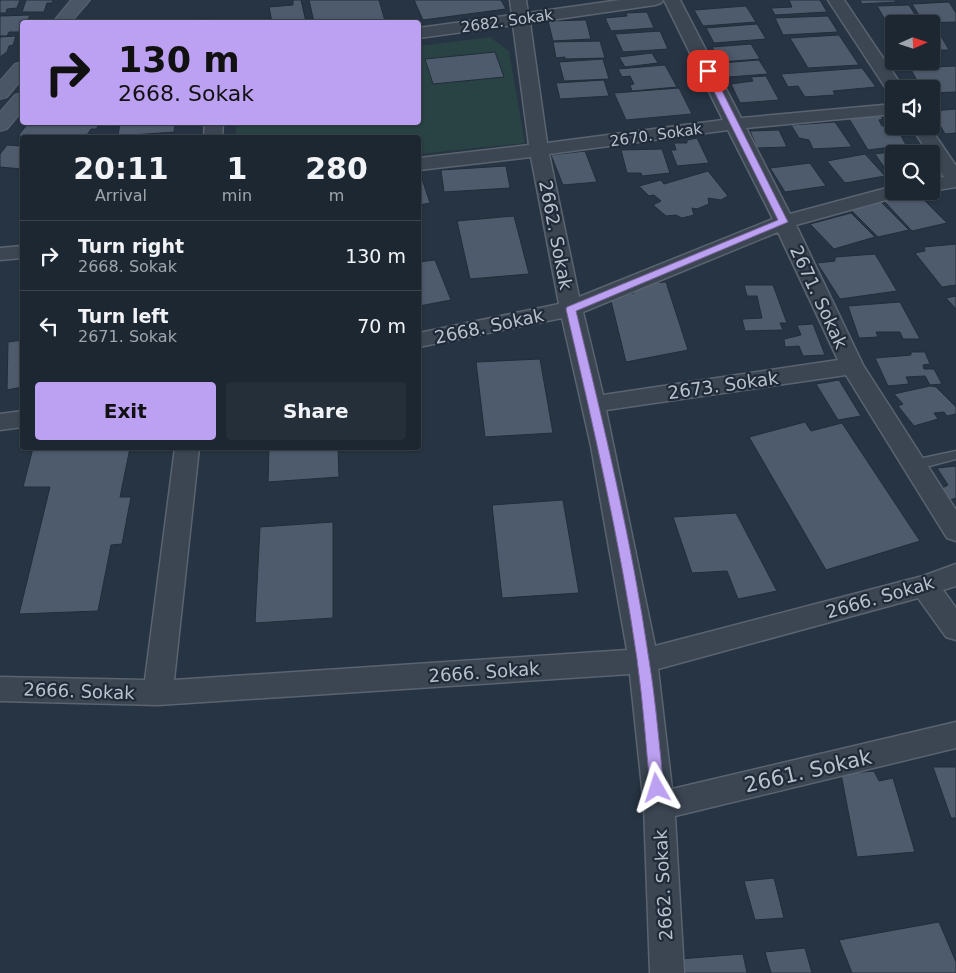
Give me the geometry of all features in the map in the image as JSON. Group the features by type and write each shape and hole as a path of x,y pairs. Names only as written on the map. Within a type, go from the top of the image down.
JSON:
{"main road":[{"path":"65,20 89,4"},
{"path":"85,20 89,4"},
{"path":"0,94 20,70"},
{"path":"0,126 20,101"}],"street":[{"name":"2682. Sokak","path":"421,33 520,10 655,0"},
{"name":"2671. Sokak","path":"672,0 784,222 852,366 956,531"},
{"path":"836,0 888,80"},
{"name":"2662. Sokak","path":"520,10 539,150 571,309 594,404 635,610 643,661 659,806 667,973"},
{"name":"2670. Sokak","path":"421,164 735,124 885,110"},
{"path":"926,135 956,180 940,183"},
{"name":"2668. Sokak","path":"421,340 571,309 784,222 885,194"},
{"path":"0,254 20,252"},
{"name":"2673. Sokak","path":"594,404 852,366"},
{"path":"0,422 20,419"},
{"path":"158,693 188,450"},
{"name":"2666. Sokak","path":"0,689 158,693 643,661 924,586 956,575"},
{"path":"924,586 956,629"},
{"name":"2661. Sokak","path":"659,806 956,735"}],"lane":[{"path":"914,465 956,456"}],"green space":[{"path":"490,37 509,51 525,143 421,154 421,135 235,135 237,125 421,125 421,46"}],"building":[{"path":"0,0 20,0 17,8 7,9 6,13 0,13"},
{"path":"26,0 53,0 52,3 47,3 44,12 22,12"},
{"path":"293,0 301,0 306,20 272,20 269,7 293,5"},
{"path":"309,0 379,0 385,20 314,20"},
{"path":"414,0 501,0 506,9 423,20"},
{"path":"789,0 820,0 827,12 775,15 771,8 792,7"},
{"path":"860,0 895,0 896,2 862,4"},
{"path":"949,2 956,13 956,22 940,22 940,15 919,15 912,4"},
{"path":"909,5 915,15 885,15 885,19 877,6"},
{"path":"746,6 756,22 703,26 694,10"},
{"path":"647,12 654,28 611,31 605,18 627,16 626,13"},
{"path":"30,15 28,20 20,20 19,32 9,32 7,36 0,36 0,16"},
{"path":"828,16 838,32 783,35 775,18"},
{"path":"586,20 591,39 553,41 548,21"},
{"path":"757,24 766,39 714,43 706,28"},
{"path":"660,31 668,49 623,52 615,34"},
{"path":"940,34 949,50 940,50"},
{"path":"839,35 859,65 808,68 790,38"},
{"path":"16,36 13,45 9,46 7,52 0,57 0,37"},
{"path":"600,41 605,58 556,58 553,42"},
{"path":"751,44 760,59 720,62 712,47"},
{"path":"495,52 504,77 433,84 425,59"},
{"path":"652,53 658,63 625,67 619,57"},
{"path":"603,59 609,79 564,81 559,62"},
{"path":"759,60 768,74 729,77 721,63"},
{"path":"665,65 677,87 632,91 630,85 634,84 630,76 622,77 618,69"},
{"path":"956,66 956,92 940,93 940,80 917,80 911,70 940,70 940,67"},
{"path":"862,68 876,87 833,91 835,95 805,97 798,86 788,87 781,74"},
{"path":"766,76 779,100 740,103 731,84 753,81 751,77"},
{"path":"604,80 609,96 560,99 556,83"},
{"path":"679,88 692,114 626,120 614,93"},
{"path":"956,109 956,133 945,134 940,125 940,110"},
{"path":"878,113 883,119 879,120 882,126 885,126 885,135 901,135 906,145 885,145 885,148 868,150 848,117"},
{"path":"835,122 852,147 813,149 809,140 799,138 791,125"},
{"path":"27,125 99,125 96,129 91,129 87,135 18,136"},
{"path":"120,125 175,125 174,132 118,135"},
{"path":"779,130 787,147 757,148 750,131"},
{"path":"697,138 709,163 677,166 671,150 676,150 674,143 687,143 687,140"},
{"path":"7,145 20,146 20,169 0,167 0,154"},
{"path":"662,149 670,173 642,176 641,173 627,173 621,150"},
{"path":"585,151 597,182 563,185 551,155"},
{"path":"885,153 885,168 875,154"},
{"path":"865,154 885,176 845,183 827,161"},
{"path":"810,163 826,186 785,192 770,168"},
{"path":"506,166 510,188 444,192 441,170"},
{"path":"708,171 728,196 721,200 708,198 709,204 697,209 692,208 694,215 682,218 676,215 666,216 653,205 661,201 654,195 649,196 639,186 661,180 664,184"},
{"path":"421,176 430,203 421,205"},
{"path":"883,200 924,200 947,223 912,231"},
{"path":"881,202 909,230 878,237 851,210"},
{"path":"851,213 875,237 834,249 810,224"},
{"path":"514,216 529,274 470,279 457,221"},
{"path":"956,244 956,285 942,287 915,253 925,251 924,247"},
{"path":"875,254 897,291 840,299 817,263 835,261 835,257"},
{"path":"435,260 451,300 421,306 421,262"},
{"path":"666,282 688,350 626,362 610,297 634,293 634,288 649,283"},
{"path":"744,285 773,285 787,323 780,323 783,330 745,331 742,319 762,318 757,296 747,296"},
{"path":"956,296 956,309 946,298"},
{"path":"900,302 920,339 903,339 900,332 876,332 878,337 859,338 848,306"},
{"path":"813,324 825,355 803,356 799,346 785,347 784,339 801,335 797,325"},
{"path":"20,340 20,387 7,390 8,342"},
{"path":"911,352 925,352 930,364 923,365 924,369 934,369 942,384 930,385 925,376 906,377 909,384 888,386 875,358 911,355"},
{"path":"540,359 553,433 485,437 476,362"},
{"path":"839,380 861,416 838,420 816,384"},
{"path":"930,386 936,387 956,407 956,414 947,416 944,412 934,413 938,419 914,426 898,406 903,404 894,394"},
{"path":"805,422 811,431 842,423 920,541 826,570 749,437"},
{"path":"32,450 130,450 120,497 131,497 122,544 111,545 98,611 19,614 50,487 23,487"},
{"path":"269,450 338,450 339,477 268,482"},
{"path":"956,466 956,498 950,500 942,488 948,485 937,468"},
{"path":"563,500 579,593 502,598 492,505"},
{"path":"736,513 777,591 738,599 727,571 692,573 673,517"},
{"path":"333,522 333,618 255,623 260,527"},
{"path":"933,767 956,767 956,818 951,818"},
{"path":"874,771 879,781 893,778 915,852 857,857 841,774"},
{"path":"774,878 784,918 755,920 744,881"},
{"path":"939,922 956,962 956,973 852,973 839,940"},
{"path":"805,948 812,973 771,973 765,952"},
{"path":"743,954 747,973 682,973 679,959"}],"route":[{"path":"657,788 643,661 635,610 597,418 571,309 784,222 708,71"}]}
